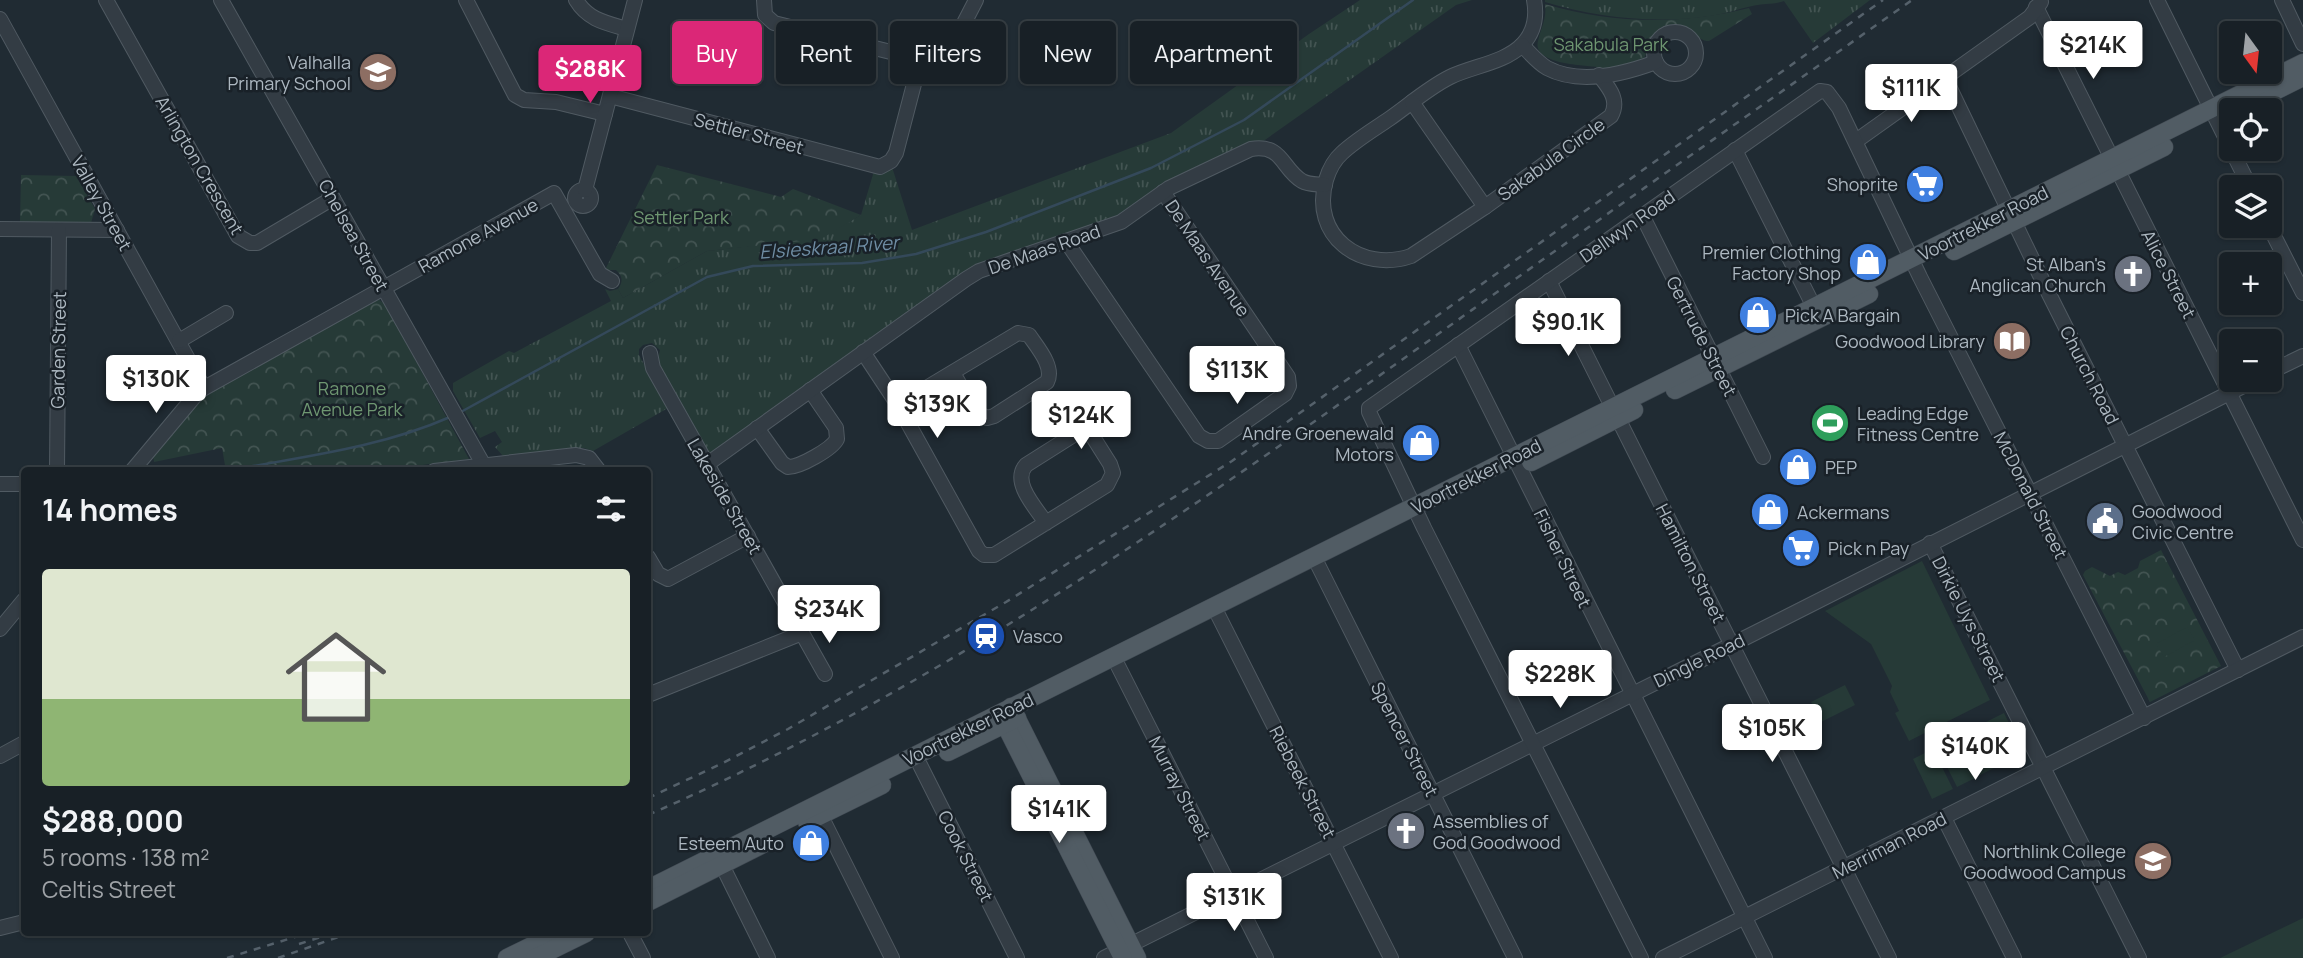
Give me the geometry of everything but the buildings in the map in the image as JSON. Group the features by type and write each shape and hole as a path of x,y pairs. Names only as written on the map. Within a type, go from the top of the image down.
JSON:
{"main road":[{"name":"Voortrekker Road","path":"2246,98 2303,63"},
{"path":"2261,98 2303,77"},
{"name":"Voortrekker Road","path":"651,900 719,860 818,810 2114,164 2219,114"},
{"path":"1007,716 1123,954"},
{"name":"Voortrekker Road","path":"651,888 719,860"},
{"path":"514,956 552,936"},
{"path":"535,958 580,936"}],"street":[{"name":"Arlington Crescent","path":"106,0 238,236 250,243 257,243 333,198"},
{"name":"Chelsea Street","path":"222,0 484,467"},
{"path":"466,0 515,95 524,100 547,100 605,114"},
{"path":"576,0 583,10 595,19 627,29"},
{"path":"585,190 635,0"},
{"path":"764,0 765,15 774,23 890,53"},
{"path":"965,21 976,0"},
{"path":"1325,185 1330,168 1339,156 1412,102 1448,78 1502,57 1522,45 1535,22 1534,0"},
{"path":"2157,0 2219,112"},
{"path":"2282,0 2303,44"},
{"path":"1856,141 2030,17 2039,4"},
{"name":"Alice Street","path":"2039,4 2114,164 2303,540"},
{"name":"Valley Street","path":"2,25 204,388"},
{"path":"1522,45 1548,69 1571,74 1599,75 1631,71 1656,62"},
{"name":"Sakabula Circle","path":"1325,185 1323,201 1327,219 1339,241 1358,255 1386,262 1411,256 1485,207 1611,116 1615,107 1614,99 1609,87 1599,75"},
{"name":"Church Road","path":"1945,78 2238,670"},
{"name":"Settler Street","path":"610,96 880,167 887,164 895,153 914,84"},
{"name":"McDonald Street","path":"1820,91 1827,92 1833,99 1856,141 1914,265 2144,718"},
{"name":"Dellwyn Road","path":"1416,513 1369,412 1372,404 1820,91"},
{"name":"Sakabula Circle","path":"1412,102 1485,207"},
{"name":"De Maas Road","path":"706,465 972,275 1121,222 1163,192 1257,148 1274,151 1305,182 1325,185"},
{"path":"1735,150 1816,313"},
{"name":"De Maas Avenue","path":"1066,241 1199,436 1208,441 1218,440 1285,394 1289,386 1288,377 1163,192"},
{"name":"Ramone Avenue","path":"135,467 199,391 554,193 600,274 612,281"},
{"name":"Gertrude Street","path":"1642,215 1763,457"},
{"path":"0,229 117,230"},
{"name":"Garden Street","path":"57,467 60,230"},
{"path":"2275,238 2303,293"},
{"name":"Hamilton Street","path":"1549,281 1889,958"},
{"path":"179,341 226,313"},
{"path":"898,405 1021,332 1033,341 1050,374 1047,382 987,418 976,412 953,373"},
{"name":"Fisher Street","path":"1458,345 1765,958"},
{"path":"863,352 898,405 979,551 984,555 994,555 1046,523 1107,485 1112,477 1110,464 1090,434 1075,434 1022,470 1021,481 1024,488 1046,523"},
{"name":"Lakeside Street","path":"650,353 653,368 825,674"},
{"path":"2282,366 2303,356"},
{"path":"757,428 782,463 788,467 798,465 832,446 837,439 836,428 810,390"},
{"name":"Dingle Road","path":"1123,954 1233,892 1731,645 2228,393"},
{"path":"492,467 576,455 589,458 596,467"},
{"path":"0,484 21,484"},
{"path":"1416,513 1641,958"},
{"path":"651,562 658,574 668,579 748,536"},
{"name":"Dirkie Uys Street","path":"1930,543 2139,958"},
{"name":"Spencer Street","path":"1316,563 1515,958"},
{"path":"0,629 21,604"},
{"name":"Riebeek Street","path":"1216,612 1391,958"},
{"path":"651,694 802,633"},
{"name":"Merriman Road","path":"1663,958 2303,637"},
{"name":"Murray Street","path":"1116,662 1266,958"},
{"path":"0,755 21,744"},
{"name":"Cook Street","path":"918,760 1017,958"},
{"path":"818,810 892,958"},
{"path":"1944,818 2014,958"},
{"path":"719,860 768,958"},
{"path":"0,928 21,923"},
{"path":"632,936 643,958"}],"green space":[{"path":"1360,0 1472,0 1456,5 1262,142 1118,219 992,261 714,454 708,454 657,362 660,350 652,343 643,345 639,349 639,355 668,408 593,451 584,448 503,456 495,447 502,442 495,431 480,438 453,391 453,383 509,351 514,353 611,301 605,289 618,289 623,298 707,251 821,238 861,215 874,171 892,167 912,230 1171,133 1239,84 1297,84 1297,43"},
{"path":"1545,0 1870,0 1813,43 1784,1 1716,15 1648,19 1606,16 1565,8"},
{"name":"Sakabula Park","path":"1545,4 1621,19 1698,17 1749,8 1752,14 1709,41 1677,25 1670,25 1655,35 1642,61 1597,71 1597,67 1550,59 1538,49"},
{"name":"Settler Park","path":"657,165 781,197 793,189 861,215 821,239 707,251 623,298 618,289 620,275 616,270 606,268"},
{"path":"21,175 76,176 95,209 91,223 20,222"},
{"name":"Ramone Avenue Park","path":"378,299 385,304 469,459 407,467 225,467 222,448 154,462 153,455 204,396"},
{"path":"2161,550 2221,666 2150,702 2083,575 2092,567 2110,576 2118,572 2125,575 2138,568 2140,561"},
{"path":"1922,561 1990,700 1909,741 1895,713 1899,711 1890,692 1892,686 1871,644 1825,611"},
{"path":"2187,627 2195,640 2164,657 2156,644"},
{"path":"1845,685 1855,705 1821,722 1811,702"},
{"path":"2004,713 2024,754 2004,764 1984,723"},
{"path":"1980,725 2000,765 1980,775 1960,735"},
{"path":"1957,737 1977,777 1957,787 1937,747"},
{"path":"1933,749 1953,789 1932,799 1913,759"},
{"path":"2303,918 2303,958 2220,958"}],"waterway":[{"name":"Elsieskraal River","path":"459,413 707,277 753,266 862,263 916,254 986,232 1151,168 1244,120 1413,0"},
{"name":"Elsieskraal River","path":"249,467 368,444 396,437 450,417"}],"railway":[{"path":"651,797 788,729 1006,602 1232,461 1883,0"},
{"path":"651,814 755,765 859,711 1060,592 1256,462 1912,0"},
{"path":"227,958 298,936"},
{"path":"299,944 324,936"},
{"path":"278,958 341,936"}],"place":[{"name":"Valhalla Primary School","path":"378,72"},
{"name":"Shoprite","path":"1925,184"},
{"name":"Premier Clothing Factory Shop","path":"1868,262"},
{"name":"St Alban's Anglican Church","path":"2133,274"},
{"name":"Pick A Bargain","path":"1758,315"},
{"name":"Goodwood Library","path":"2012,341"},
{"name":"Leading Edge Fitness Centre","path":"1830,423"},
{"name":"Andre Groenewald Motors","path":"1421,443"},
{"name":"PEP","path":"1798,467"},
{"name":"Ackermans","path":"1770,512"},
{"name":"Goodwood Civic Centre","path":"2105,521"},
{"name":"Pick n Pay","path":"1801,548"},
{"name":"Vasco","path":"986,636"},
{"name":"Assemblies of God Goodwood","path":"1406,831"},
{"name":"Esteem Auto","path":"811,843"},
{"name":"Northlink College Goodwood Campus","path":"2153,861"}]}
